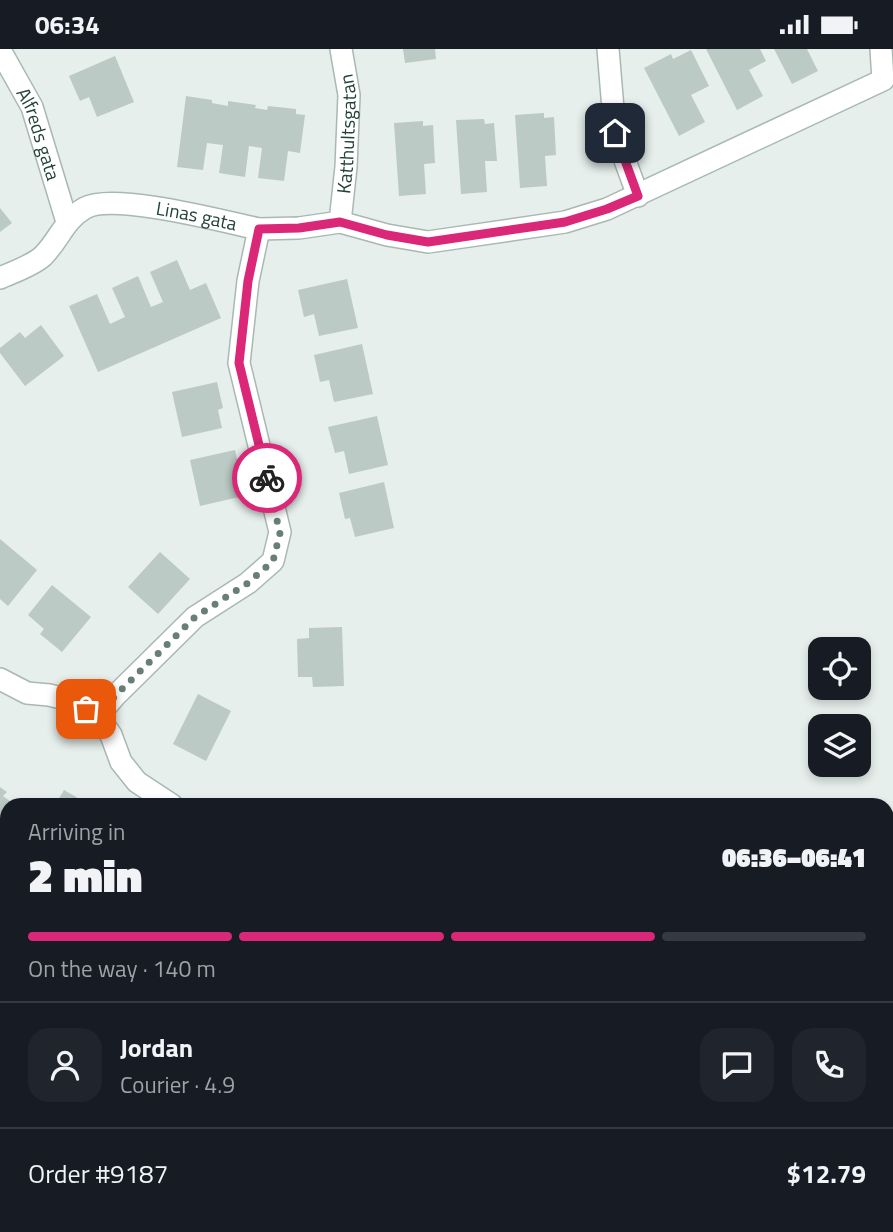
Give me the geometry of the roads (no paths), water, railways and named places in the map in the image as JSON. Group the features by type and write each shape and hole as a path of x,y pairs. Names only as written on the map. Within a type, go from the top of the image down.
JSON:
{"street":[{"name":"Katthultsgatan","path":"259,229 299,228 340,222 349,95 341,49"},
{"path":"608,49 615,133 638,196"},
{"path":"340,222 387,235 428,242 565,222 607,209 883,80 881,49"},
{"name":"Alfreds gata","path":"0,50 32,107 67,222"},
{"name":"Linas gata","path":"67,222 87,207 110,204 185,213 259,229 248,281 239,363 280,533 273,561 248,583 195,617 98,716"},
{"path":"0,278 42,257 67,222"},
{"path":"0,680 27,694 49,695 74,701 98,716 111,735 121,762 137,782 161,798"}]}
